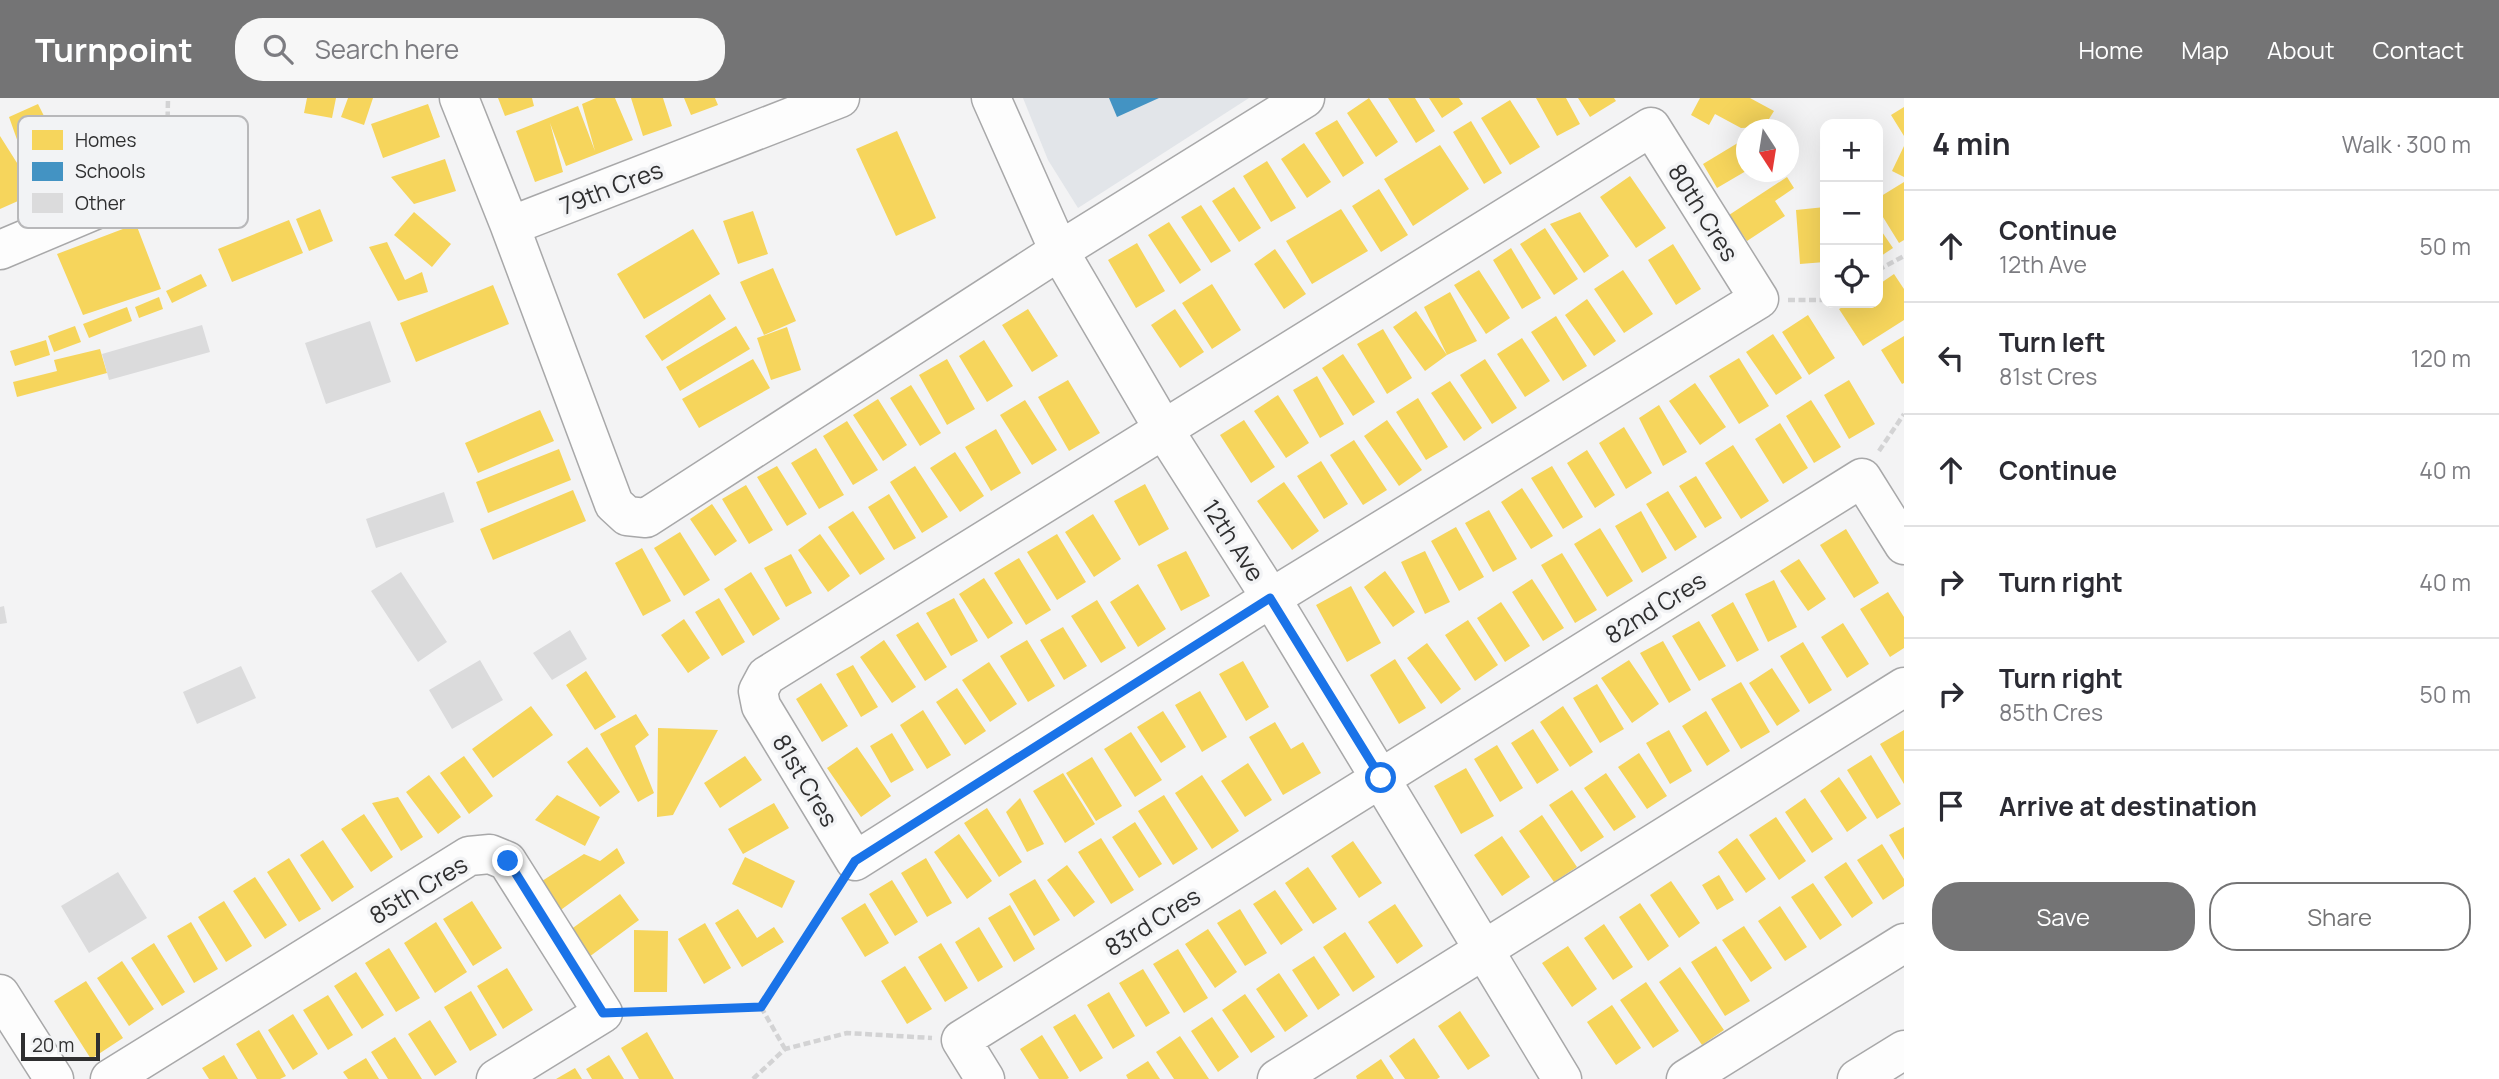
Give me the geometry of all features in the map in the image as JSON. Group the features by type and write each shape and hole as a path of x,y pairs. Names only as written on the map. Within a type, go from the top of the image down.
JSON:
{"street":[{"path":"459,98 614,504 627,516 646,518 1059,251 1305,98"},
{"name":"79th Cres","path":"510,226 841,98"},
{"name":"12th Ave","path":"991,98 1059,251 1164,430 1381,778 1562,1079"},
{"name":"80th Cres","path":"1164,430 1651,127 1759,299 1270,598"},
{"path":"0,250 52,228"},
{"name":"81st Cres","path":"855,861 761,706 758,691 766,676 1164,430"},
{"path":"1862,478 1904,545"},
{"name":"82nd Cres","path":"1381,778 1862,478"},
{"path":"855,861 1270,598"},
{"path":"1277,1079 1904,687"},
{"name":"83rd Cres","path":"961,1040 1381,778"},
{"name":"85th Cres","path":"110,1079 469,856 491,854 508,861 603,1013"},
{"path":"1686,1079 1904,943"},
{"path":"0,994 54,1079"},
{"path":"496,1079 603,1013"},
{"path":"961,1040 985,1079"},
{"path":"1857,1079 1904,1050"}],"path":[{"path":"168,98 168,116"},
{"path":"1883,267 1904,256"},
{"path":"1862,478 1904,414"},
{"path":"761,1007 855,861"},
{"path":"603,1013 761,1007"},
{"path":"761,1007 785,1049"},
{"path":"753,1079 785,1049 847,1033 961,1040"}],"shaded area":[{"path":"1023,98 1249,98 1078,208 1048,160"}],"building: Homes":[{"path":"307,98 336,98 332,118 304,113"},
{"path":"348,98 373,98 364,125 341,117"},
{"path":"498,98 532,98 534,106 505,116"},
{"path":"596,98 615,98 633,140 566,166 550,123 563,172 535,182 516,131 578,106 595,151 582,104"},
{"path":"631,98 663,98 672,126 643,136"},
{"path":"684,98 715,98 718,105 691,115"},
{"path":"1369,98 1398,142 1376,157 1347,113"},
{"path":"1388,98 1415,98 1435,131 1416,143"},
{"path":"1429,98 1459,98 1463,104 1442,118"},
{"path":"1536,98 1566,98 1580,124 1557,136"},
{"path":"1578,98 1614,98 1616,101 1590,117"},
{"path":"1700,98 1750,98 1774,111 1769,119 1736,119 1736,125 1715,114 1709,125 1691,115"},
{"path":"1510,100 1540,147 1510,165 1481,118"},
{"path":"38,104 44,116 18,116 18,142 9,117"},
{"path":"428,104 440,137 383,158 371,124"},
{"path":"1904,107 1904,136 1891,115"},
{"path":"1337,120 1364,163 1343,177 1315,133"},
{"path":"1471,121 1502,173 1484,184 1453,132"},
{"path":"897,131 936,218 896,236 856,149"},
{"path":"0,136 18,164 18,201 0,209"},
{"path":"1304,143 1331,182 1307,198 1281,159"},
{"path":"1736,144 1736,177 1717,188 1703,164"},
{"path":"1440,145 1469,189 1413,226 1384,179"},
{"path":"1904,146 1904,177 1892,171"},
{"path":"445,159 456,191 414,204 391,177"},
{"path":"1267,161 1296,208 1271,222 1243,176"},
{"path":"1630,176 1666,228 1636,248 1600,197"},
{"path":"1779,182 1790,182 1794,188 1775,201 1785,216 1747,241 1729,215"},
{"path":"1904,182 1904,240 1899,243 1883,217 1883,195"},
{"path":"1234,187 1261,228 1239,242 1212,201"},
{"path":"1379,189 1408,235 1381,252 1352,206"},
{"path":"1201,205 1231,251 1211,263 1181,217"},
{"path":"1820,208 1820,262 1800,264 1796,210"},
{"path":"320,209 333,241 309,251 296,219"},
{"path":"1341,209 1368,251 1312,284 1286,241"},
{"path":"753,211 768,254 738,264 723,221"},
{"path":"414,212 451,244 432,267 394,235"},
{"path":"1580,212 1609,256 1584,273 1550,224"},
{"path":"289,220 303,253 232,282 218,249"},
{"path":"1169,222 1201,270 1180,284 1148,235"},
{"path":"125,228 138,228 161,289 83,315 57,254"},
{"path":"1545,228 1578,279 1554,295 1520,244"},
{"path":"693,229 720,274 644,319 617,274"},
{"path":"1883,233 1893,248 1883,255"},
{"path":"387,242 405,280 422,272 428,292 398,301 369,247"},
{"path":"1137,243 1165,291 1136,308 1108,260"},
{"path":"1673,244 1701,289 1676,305 1648,260"},
{"path":"1511,248 1541,298 1522,309 1493,260"},
{"path":"1275,249 1306,294 1284,309 1254,264"},
{"path":"773,268 796,321 764,335 740,282"},
{"path":"1479,270 1510,318 1486,334 1454,285"},
{"path":"1623,270 1653,314 1624,333 1594,289"},
{"path":"201,274 207,286 172,303 166,291"},
{"path":"1894,274 1904,289 1904,320 1863,346 1839,309 1883,308 1883,282"},
{"path":"1212,284 1241,330 1212,349 1182,303"},
{"path":"493,285 509,324 416,362 400,323"},
{"path":"1450,292 1477,341 1447,355 1424,307"},
{"path":"710,294 726,319 662,361 645,336"},
{"path":"159,297 163,309 139,318 135,307"},
{"path":"1587,299 1616,341 1594,356 1565,315"},
{"path":"127,307 132,321 89,338 83,324"},
{"path":"1028,309 1058,356 1032,372 1002,325"},
{"path":"1175,309 1204,352 1180,368 1151,325"},
{"path":"1416,311 1447,355 1425,371 1393,327"},
{"path":"1808,315 1835,358 1809,375 1782,332"},
{"path":"1556,316 1587,366 1563,381 1531,332"},
{"path":"75,326 81,342 54,352 48,336"},
{"path":"736,326 750,349 680,391 666,367"},
{"path":"787,327 801,370 771,380 757,338"},
{"path":"1383,329 1412,378 1387,394 1357,344"},
{"path":"1773,334 1802,378 1776,395 1746,352"},
{"path":"1904,336 1904,383 1902,384 1881,350"},
{"path":"1522,338 1550,381 1525,397 1497,354"},
{"path":"46,340 50,355 15,366 10,351"},
{"path":"984,340 1013,386 987,402 959,356"},
{"path":"100,349 107,373 17,397 13,382 57,371 54,360"},
{"path":"1343,354 1375,402 1353,416 1322,368"},
{"path":"1739,358 1769,406 1739,424 1709,376"},
{"path":"753,359 770,388 699,428 682,399"},
{"path":"947,359 975,409 947,425 919,375"},
{"path":"1485,359 1517,408 1492,424 1460,375"},
{"path":"1317,376 1344,424 1320,438 1293,390"},
{"path":"1068,380 1100,433 1069,451 1038,397"},
{"path":"1849,380 1875,424 1849,439 1824,395"},
{"path":"1450,381 1482,428 1464,441 1431,393"},
{"path":"1695,383 1726,427 1700,445 1669,401"},
{"path":"911,385 941,433 920,446 890,398"},
{"path":"1278,395 1309,443 1286,458 1254,411"},
{"path":"1418,398 1448,447 1426,460 1396,412"},
{"path":"878,399 907,445 883,461 853,415"},
{"path":"1025,400 1057,450 1032,465 1000,415"},
{"path":"1811,400 1841,447 1814,463 1786,416"},
{"path":"1659,405 1687,452 1663,466 1639,418"},
{"path":"540,410 554,441 478,473 465,443"},
{"path":"1244,420 1275,467 1251,483 1220,435"},
{"path":"1387,420 1422,470 1399,486 1364,436"},
{"path":"847,421 878,470 853,485 823,436"},
{"path":"1780,423 1808,468 1783,484 1755,439"},
{"path":"1624,427 1652,473 1626,489 1599,443"},
{"path":"996,429 1021,473 991,491 965,447"},
{"path":"1354,440 1387,490 1363,505 1330,455"},
{"path":"1733,445 1769,501 1741,519 1705,463"},
{"path":"816,448 844,495 819,509 791,463"},
{"path":"559,449 571,480 488,513 476,482"},
{"path":"1587,450 1615,495 1595,508 1567,463"},
{"path":"955,452 984,496 960,512 930,468"},
{"path":"1321,461 1348,504 1324,519 1297,476"},
{"path":"777,466 807,514 787,526 757,477"},
{"path":"915,466 948,517 922,533 890,482"},
{"path":"1552,466 1583,517 1563,529 1531,478"},
{"path":"1696,476 1722,518 1705,528 1679,486"},
{"path":"1284,482 1319,531 1292,550 1257,501"},
{"path":"1145,484 1169,529 1139,546 1114,501"},
{"path":"746,485 773,530 749,544 722,499"},
{"path":"1522,488 1553,536 1531,549 1501,502"},
{"path":"573,490 586,521 493,560 480,529"},
{"path":"1668,491 1697,537 1675,551 1646,504"},
{"path":"889,494 916,538 894,550 868,507"},
{"path":"712,504 737,541 715,556 690,519"},
{"path":"1489,510 1517,559 1493,572 1465,523"},
{"path":"853,511 885,559 860,575 828,527"},
{"path":"1641,511 1667,558 1642,573 1615,526"},
{"path":"1093,514 1121,559 1094,577 1065,532"},
{"path":"1456,527 1484,577 1459,591 1431,541"},
{"path":"1600,528 1633,581 1607,597 1574,544"},
{"path":"1846,529 1879,583 1854,598 1820,545"},
{"path":"680,532 710,580 684,596 654,548"},
{"path":"820,534 850,576 828,592 798,550"},
{"path":"1057,534 1086,582 1057,600 1027,552"},
{"path":"642,548 671,601 643,616 615,563"},
{"path":"1186,551 1210,596 1181,611 1157,565"},
{"path":"1425,551 1450,602 1425,614 1401,562"},
{"path":"1562,553 1597,610 1575,623 1541,565"},
{"path":"791,554 812,593 786,607 764,568"},
{"path":"1019,558 1051,610 1026,625 994,573"},
{"path":"1799,559 1826,599 1808,611 1780,571"},
{"path":"1385,571 1415,612 1393,627 1364,587"},
{"path":"751,572 780,619 753,636 724,589"},
{"path":"984,578 1013,623 988,639 959,594"},
{"path":"1532,579 1564,628 1543,641 1512,592"},
{"path":"1774,580 1797,627 1768,642 1745,594"},
{"path":"1138,584 1166,629 1138,647 1110,602"},
{"path":"1351,586 1381,643 1347,662 1316,605"},
{"path":"1888,592 1904,617 1904,648 1890,657 1860,609"},
{"path":"719,598 745,642 722,656 695,612"},
{"path":"954,598 978,641 951,656 926,613"},
{"path":"1097,600 1126,648 1101,663 1071,616"},
{"path":"1501,602 1530,646 1505,662 1477,618"},
{"path":"1733,602 1759,650 1737,662 1711,615"},
{"path":"684,619 710,658 688,673 661,635"},
{"path":"1468,620 1498,665 1475,681 1445,635"},
{"path":"1699,621 1726,666 1699,681 1672,636"},
{"path":"918,622 947,667 925,681 896,635"},
{"path":"1843,623 1869,664 1847,678 1821,637"},
{"path":"1063,627 1087,666 1064,680 1040,640"},
{"path":"884,640 916,687 892,703 860,657"},
{"path":"1027,640 1055,686 1028,702 1000,656"},
{"path":"1663,641 1691,690 1669,703 1640,653"},
{"path":"1803,642 1832,690 1809,704 1780,656"},
{"path":"1427,643 1461,689 1441,704 1407,658"},
{"path":"1395,659 1426,708 1399,724 1370,675"},
{"path":"1629,660 1659,704 1632,723 1601,678"},
{"path":"1243,661 1269,707 1246,721 1219,674"},
{"path":"989,662 1017,704 990,722 962,680"},
{"path":"853,665 878,707 861,717 836,674"},
{"path":"1772,668 1800,711 1777,726 1749,683"},
{"path":"586,671 616,717 595,730 566,685"},
{"path":"1741,682 1770,732 1741,749 1711,699"},
{"path":"821,683 848,726 822,742 796,699"},
{"path":"1597,684 1624,729 1600,743 1573,698"},
{"path":"957,688 986,731 965,745 936,702"},
{"path":"1200,691 1227,737 1202,752 1175,705"},
{"path":"531,706 553,735 493,778 472,749"},
{"path":"1563,706 1593,752 1570,767 1540,722"},
{"path":"923,710 951,755 927,769 900,725"},
{"path":"1163,711 1186,747 1161,763 1137,727"},
{"path":"1706,711 1730,751 1707,766 1682,726"},
{"path":"636,714 649,735 635,746 654,793 638,802 600,734"},
{"path":"1275,722 1291,749 1303,742 1321,773 1283,795 1249,737"},
{"path":"658,728 718,730 673,815 657,817"},
{"path":"1533,729 1559,770 1537,784 1511,743"},
{"path":"1669,730 1692,771 1670,784 1646,743"},
{"path":"1904,730 1904,784 1880,744"},
{"path":"1131,732 1162,780 1135,797 1104,749"},
{"path":"892,733 914,770 891,783 870,746"},
{"path":"1497,745 1523,788 1500,802 1474,759"},
{"path":"587,747 620,792 600,807 567,762"},
{"path":"857,747 891,796 861,817 827,768"},
{"path":"1639,753 1667,796 1647,809 1618,767"},
{"path":"1871,755 1901,804 1877,819 1847,770"},
{"path":"464,756 493,796 469,814 440,773"},
{"path":"745,756 762,780 720,808 704,783"},
{"path":"1092,757 1122,806 1096,821 1066,773"},
{"path":"1248,763 1272,800 1245,817 1221,781"},
{"path":"1466,768 1494,816 1461,834 1434,786"},
{"path":"1063,773 1095,824 1065,843 1033,791"},
{"path":"1606,773 1636,817 1614,831 1584,788"},
{"path":"429,775 461,817 438,834 406,792"},
{"path":"1202,775 1239,831 1212,849 1175,793"},
{"path":"1839,777 1867,818 1847,832 1820,791"},
{"path":"1572,790 1604,837 1581,852 1549,805"},
{"path":"557,795 600,817 585,846 535,820"},
{"path":"1164,795 1198,849 1173,865 1138,811"},
{"path":"398,797 423,837 401,851 372,803"},
{"path":"1020,798 1044,844 1027,852 1006,812"},
{"path":"1805,798 1833,839 1812,853 1785,812"},
{"path":"774,803 789,828 743,854 728,829"},
{"path":"987,808 1022,862 999,877 964,823"},
{"path":"364,814 393,857 371,872 341,829"},
{"path":"1542,815 1577,867 1554,882 1519,831"},
{"path":"1776,817 1806,861 1779,880 1749,835"},
{"path":"1135,822 1162,864 1139,878 1112,837"},
{"path":"1904,827 1904,860 1889,835"},
{"path":"959,834 992,881 967,899 934,852"},
{"path":"1502,836 1530,877 1502,896 1474,855"},
{"path":"1101,838 1134,890 1111,904 1078,852"},
{"path":"1737,838 1766,879 1746,893 1718,852"},
{"path":"323,840 354,887 332,902 300,855"},
{"path":"1353,841 1382,883 1359,898 1331,856"},
{"path":"1882,844 1904,879 1904,886 1883,900 1857,860"},
{"path":"617,848 625,863 558,912 542,881 584,854 600,861"},
{"path":"745,857 795,881 782,908 732,884"},
{"path":"289,858 321,909 299,922 267,872"},
{"path":"926,858 952,903 927,917 901,873"},
{"path":"1846,862 1873,903 1852,918 1824,877"},
{"path":"1067,865 1095,902 1074,917 1047,880"},
{"path":"1308,867 1337,909 1313,924 1285,883"},
{"path":"1719,875 1734,900 1717,910 1702,885"},
{"path":"255,877 287,925 265,939 233,891"},
{"path":"1035,879 1060,920 1034,936 1009,894"},
{"path":"892,880 918,922 895,936 869,894"},
{"path":"1671,881 1700,923 1679,938 1650,895"},
{"path":"1813,883 1842,925 1820,940 1791,897"},
{"path":"1275,890 1303,930 1281,945 1253,904"},
{"path":"620,894 639,920 589,957 570,930"},
{"path":"224,901 252,946 226,962 198,917"},
{"path":"472,901 502,948 473,966 443,919"},
{"path":"865,903 889,943 865,957 841,918"},
{"path":"1640,903 1669,946 1648,961 1619,917"},
{"path":"1395,904 1423,946 1397,964 1368,922"},
{"path":"1010,905 1035,949 1014,962 988,918"},
{"path":"1780,906 1807,947 1785,961 1758,921"},
{"path":"738,909 757,938 774,927 784,942 742,967 715,923"},
{"path":"1240,909 1267,953 1245,966 1217,923"},
{"path":"191,922 218,969 194,983 167,936"},
{"path":"436,922 467,972 435,993 404,943"},
{"path":"705,923 731,968 704,984 678,939"},
{"path":"1604,924 1633,967 1613,980 1584,938"},
{"path":"1744,926 1772,968 1751,982 1722,940"},
{"path":"979,927 1003,967 978,982 955,942"},
{"path":"1208,929 1237,972 1215,988 1185,944"},
{"path":"634,930 668,931 667,992 634,992"},
{"path":"1345,932 1375,977 1353,992 1323,947"},
{"path":"154,943 185,992 162,1006 131,958"},
{"path":"941,943 968,988 945,1002 918,957"},
{"path":"1568,946 1597,989 1572,1007 1542,963"},
{"path":"1716,946 1750,1001 1725,1016 1691,962"},
{"path":"389,948 420,998 396,1012 365,963"},
{"path":"1178,949 1208,998 1184,1013 1153,964"},
{"path":"1314,956 1340,995 1318,1010 1292,970"},
{"path":"122,961 154,1009 129,1026 97,978"},
{"path":"905,966 932,1009 907,1024 881,981"},
{"path":"1680,967 1724,1030 1702,1045 1659,982"},
{"path":"507,968 533,1010 503,1029 477,986"},
{"path":"1143,969 1170,1013 1146,1027 1119,983"},
{"path":"356,972 384,1015 362,1029 334,986"},
{"path":"1279,973 1308,1016 1285,1032 1256,989"},
{"path":"86,981 123,1038 91,1059 54,1001"},
{"path":"1646,982 1679,1031 1653,1048 1620,1000"},
{"path":"471,991 497,1035 470,1051 444,1007"},
{"path":"1109,992 1135,1036 1113,1049 1087,1005"},
{"path":"1245,994 1275,1037 1251,1053 1222,1010"},
{"path":"328,995 353,1035 328,1050 303,1010"},
{"path":"1612,1005 1641,1048 1616,1065 1587,1022"},
{"path":"1460,1011 1490,1056 1468,1070 1438,1026"},
{"path":"293,1014 318,1054 293,1070 268,1030"},
{"path":"1075,1014 1103,1058 1080,1072 1053,1027"},
{"path":"1212,1017 1239,1057 1218,1072 1191,1031"},
{"path":"430,1020 457,1062 435,1076 408,1034"},
{"path":"259,1030 286,1076 280,1079 257,1079 236,1044"},
{"path":"647,1032 674,1079 639,1079 621,1048"},
{"path":"1042,1035 1069,1078 1039,1079 1020,1049"},
{"path":"1180,1036 1209,1079 1174,1079 1156,1052"},
{"path":"395,1037 422,1079 388,1079 371,1052"},
{"path":"1414,1038 1440,1077 1437,1079 1405,1079 1389,1056"},
{"path":"224,1055 238,1079 209,1079 202,1068"},
{"path":"609,1055 624,1079 592,1079 586,1069"},
{"path":"366,1058 379,1079 348,1079 343,1072"},
{"path":"1381,1059 1394,1079 1357,1079 1356,1076"},
{"path":"1148,1061 1160,1079 1128,1079 1126,1075"},
{"path":"575,1068 582,1079 556,1079"}],"building: Schools":[{"path":"1109,98 1159,98 1117,117"}],"building: Other":[{"path":"370,321 391,382 326,404 305,343"},
{"path":"202,325 210,352 109,380 102,354"},
{"path":"444,492 454,522 376,548 366,519"},
{"path":"401,572 447,642 418,662 371,591"},
{"path":"4,606 7,623 0,624 0,607"},
{"path":"570,630 587,659 552,680 533,653"},
{"path":"480,660 503,700 452,729 429,690"},
{"path":"241,666 256,698 197,724 183,692"},
{"path":"118,872 147,918 89,953 61,906"}],"route":[{"path":"508,861 603,1013 761,1007 855,861 1270,598 1381,778"}]}
